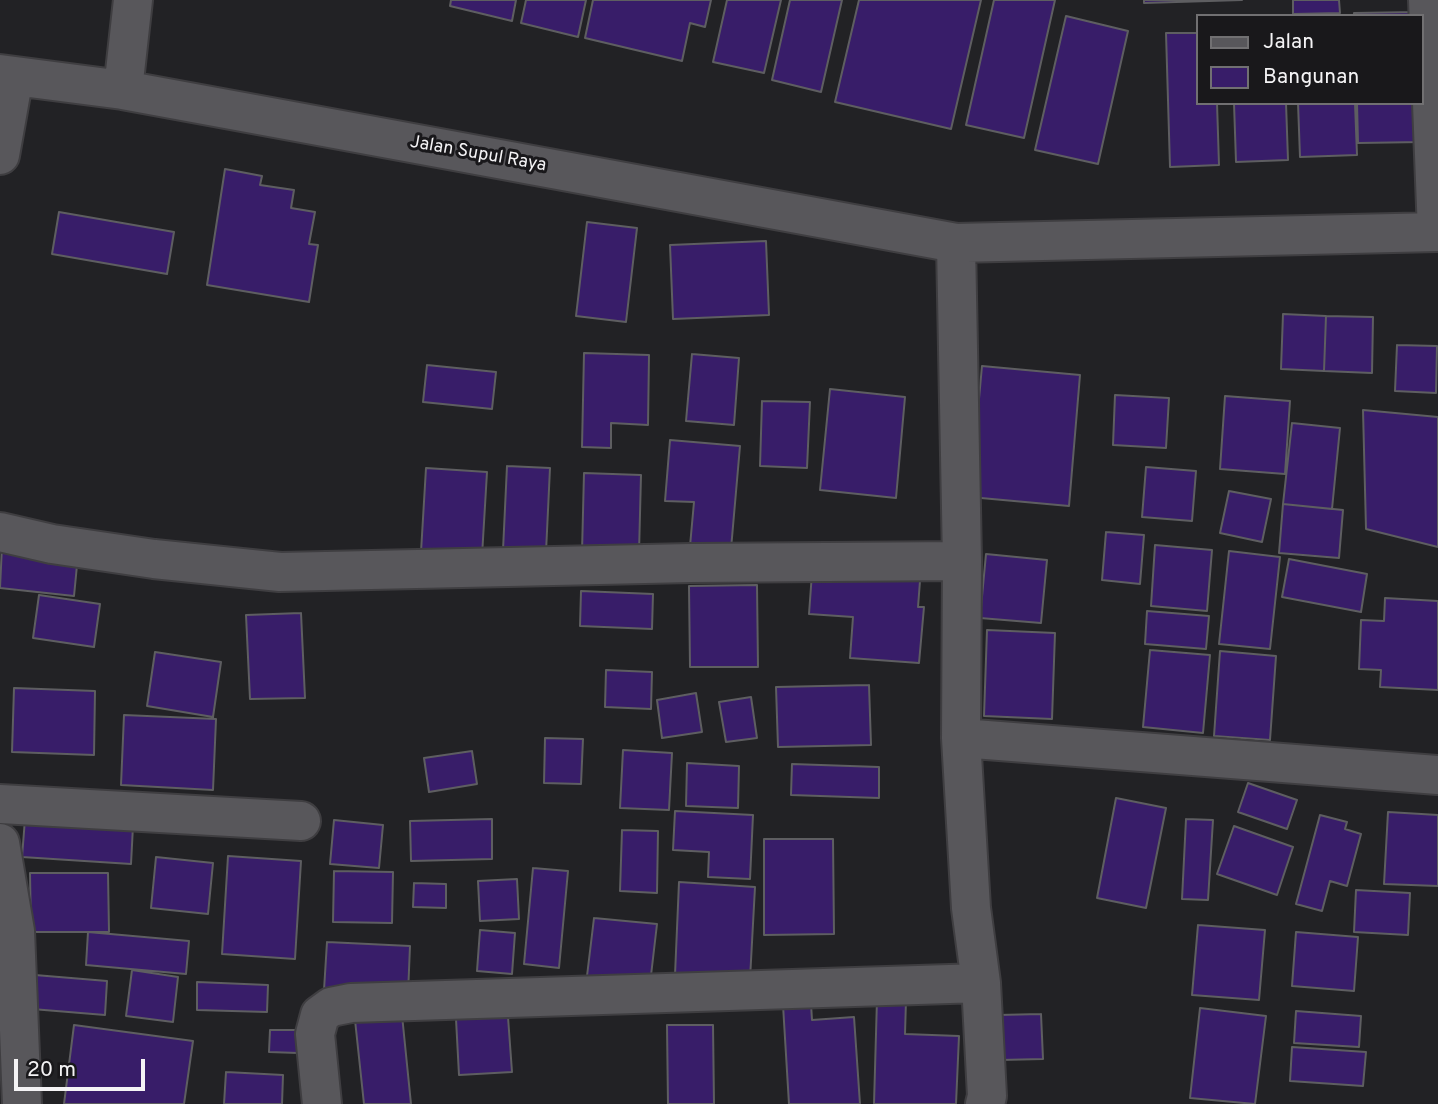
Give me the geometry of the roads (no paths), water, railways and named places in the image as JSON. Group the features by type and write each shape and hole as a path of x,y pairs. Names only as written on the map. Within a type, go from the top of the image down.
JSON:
{"street":[{"path":"123,90 134,0"},
{"path":"1428,0 1437,232"},
{"path":"0,155 7,75"},
{"name":"Jalan Supul Raya","path":"7,75 123,90 956,243 1437,232"},
{"path":"956,243 962,561 961,738 971,908 981,983 987,1096 985,1104"},
{"path":"0,532 52,544 141,557 280,572 691,562 962,561"},
{"path":"961,738 1438,775"},
{"path":"0,804 301,821"},
{"path":"0,843 15,931 22,1104"},
{"path":"322,1104 315,1034 320,1015 331,1007 351,1003 981,983"}]}
